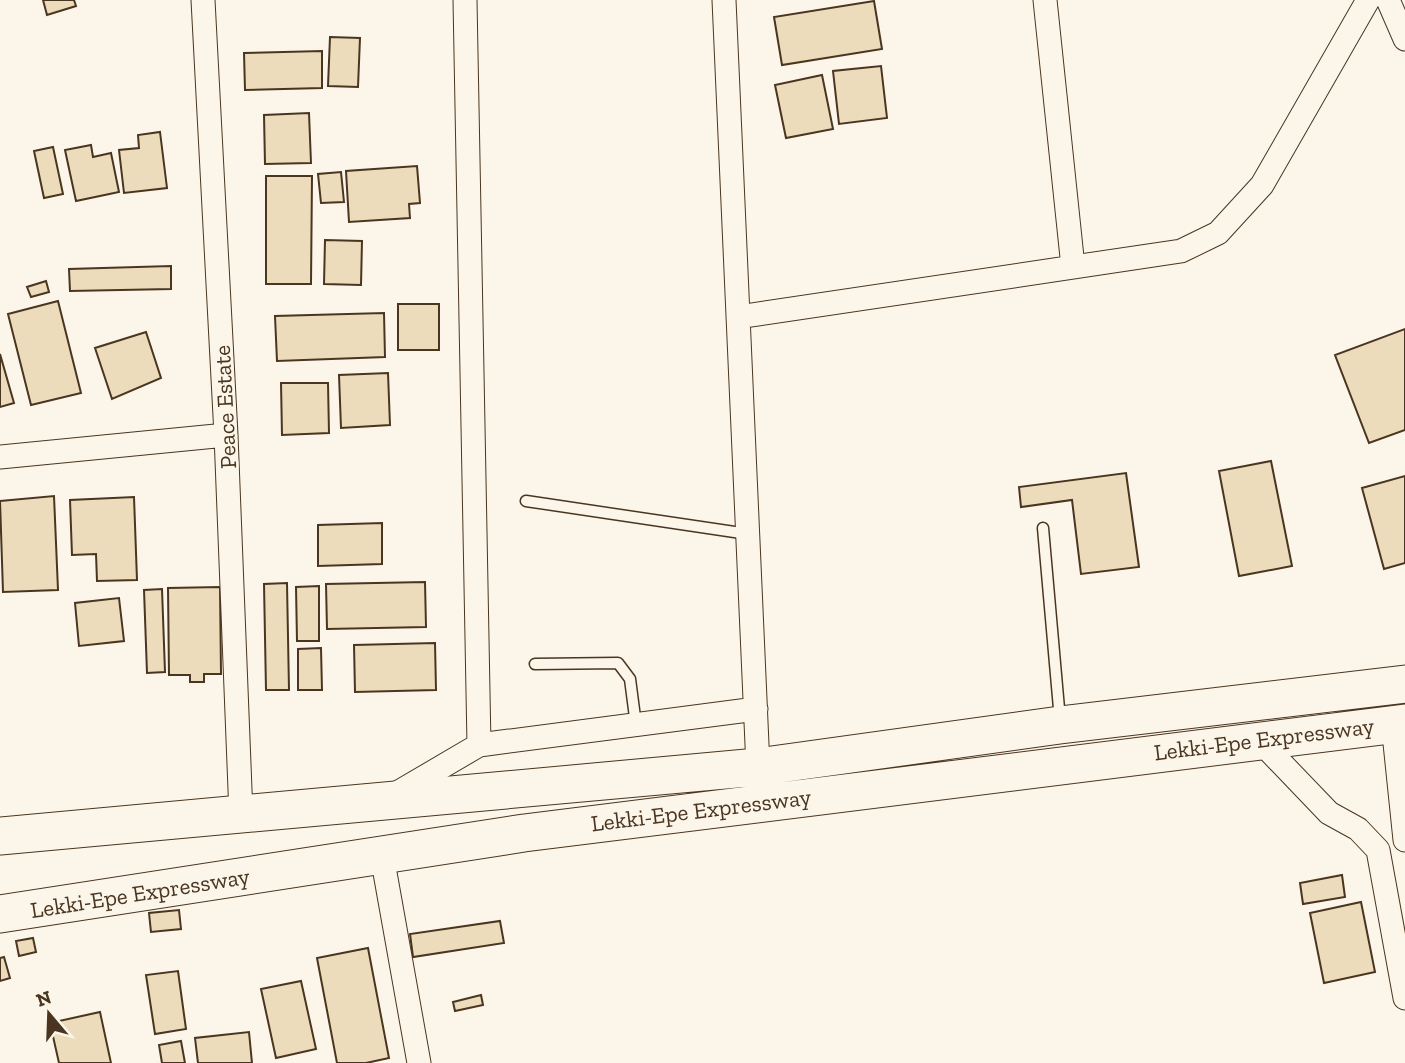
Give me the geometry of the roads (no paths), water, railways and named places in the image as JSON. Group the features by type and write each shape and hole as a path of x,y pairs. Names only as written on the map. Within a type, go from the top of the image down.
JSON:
{"highway":[{"name":"Lekki-Epe Expressway","path":"0,836 381,804 758,767 1060,725 1405,684"},
{"name":"Lekki-Epe Expressway","path":"0,914 524,833 1399,723"}],"street":[{"name":"Peace Estate","path":"202,0 226,435 241,815"},
{"path":"465,0 479,745"},
{"path":"724,0 758,767"},
{"path":"1045,0 1073,267"},
{"path":"738,317 1181,251 1218,233 1262,185 1368,0"},
{"path":"1388,0 1405,39"},
{"path":"0,457 226,435"},
{"path":"381,804 479,745 756,709"},
{"path":"1399,723 1405,839"},
{"path":"1258,739 1329,813 1358,830 1378,850 1405,998"},
{"path":"382,856 419,1063"}],"lane":[{"path":"526,501 748,534"},
{"path":"1043,527 1060,725"},
{"path":"535,664 618,663 629,679 636,725"}]}
